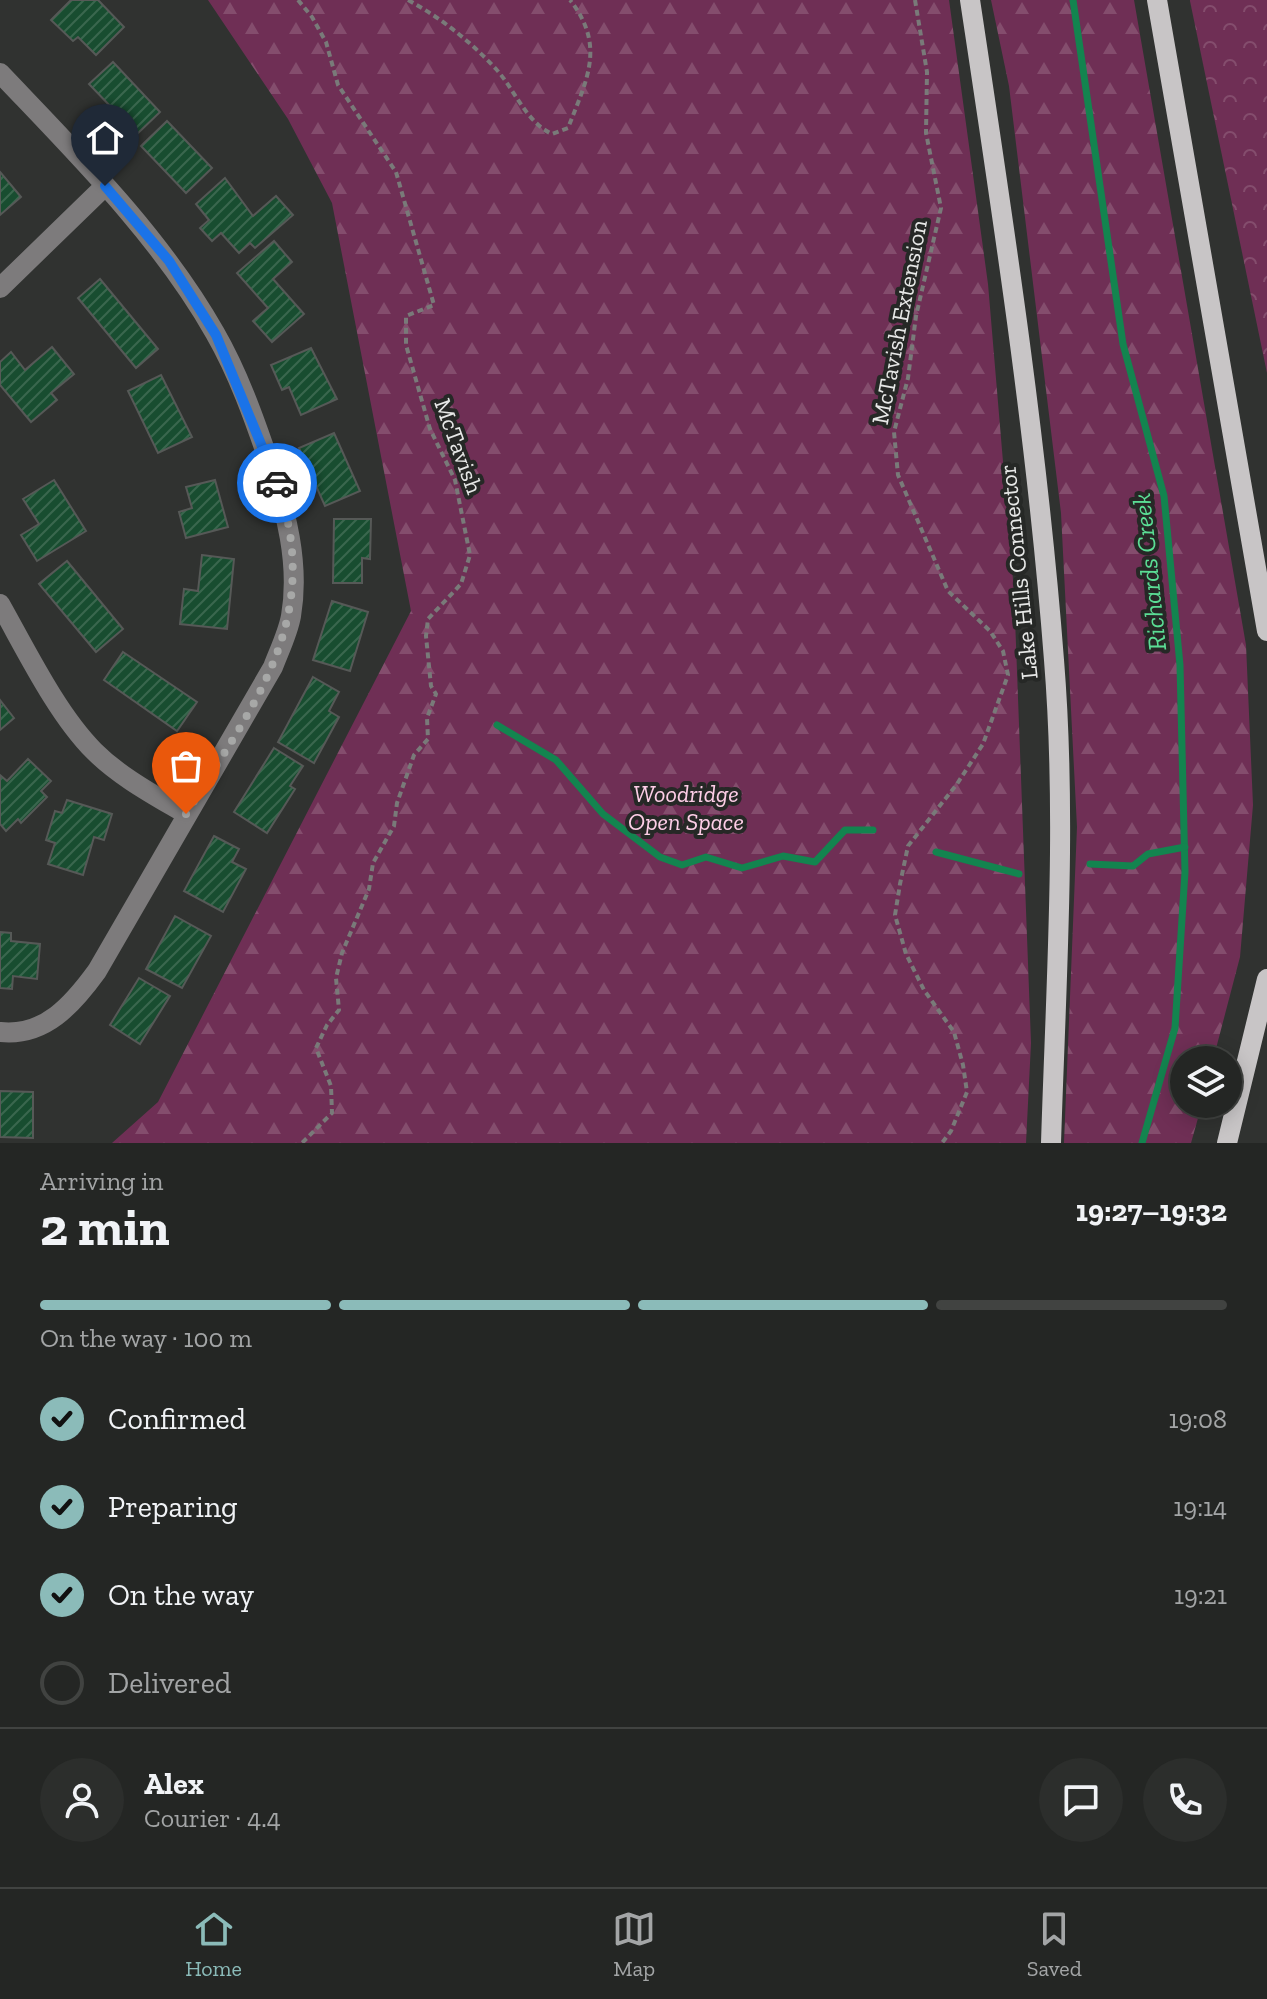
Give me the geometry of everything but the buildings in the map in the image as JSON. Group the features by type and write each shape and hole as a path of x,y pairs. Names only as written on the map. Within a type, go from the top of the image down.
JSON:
{"main road":[{"name":"Lake Hills Connector","path":"970,0 1024,387 1054,661 1059,873 1051,1143"},
{"path":"1157,0 1267,631"},
{"path":"1227,1143 1267,979"}],"street":[{"path":"0,73 105,186 169,261 216,335 260,434 280,492 292,551 291,617 273,667 252,708 78,997 62,1013 45,1023 28,1030 0,1032"},
{"path":"0,288 105,186"},
{"path":"0,604 66,714 92,750 122,775 186,814"}],"path":[{"name":"McTavish","path":"298,0 326,42 338,85 396,172 411,218 413,242 434,305 406,316 406,345 430,429 455,480 470,555 461,584 428,619 426,636 431,686 436,694 427,718 428,739 414,755 397,803 394,826 369,875 369,889 339,964 336,978 339,1010 316,1048 331,1086 332,1113 302,1143"},
{"path":"408,0 456,30 497,70 540,128 552,134 568,128 586,80 592,48 584,18 570,0"},
{"name":"McTavish Extension","path":"915,0 927,72 926,133 941,208 916,316 908,378 894,432 898,475 948,591 990,631 1003,651 1008,675 983,744 908,846 895,915 906,954 924,990 954,1032 963,1065 967,1092 951,1131 942,1143"}],"green space":[{"name":"Woodridge Open Space","path":"208,0 949,0 988,284 1014,592 1031,1043 1026,1143 112,1143 158,1102 411,611 332,203 288,119"},
{"path":"991,0 1134,0 1246,645 1253,805 1240,957 1217,1046 1170,1046 1170,1118 1198,1118 1191,1143 1064,1143 1077,827 1061,513 1009,86"},
{"path":"1267,0 1267,373 1190,1"}],"waterway":[{"name":"Richards Creek","path":"1073,0 1123,344 1164,496 1180,665 1185,872 1175,1028 1142,1143"},
{"path":"497,725 556,760 603,814 660,857 682,865 706,857 742,868 783,856 815,862 845,830 873,830"},
{"path":"1090,864 1133,866 1148,854 1185,847"},
{"path":"936,852 1019,874"}],"way so far":[{"path":"186,814 252,708 273,667 291,617 294,585 292,551 277,483"}],"route":[{"path":"105,186 169,261 216,335 260,434 277,483"}]}
